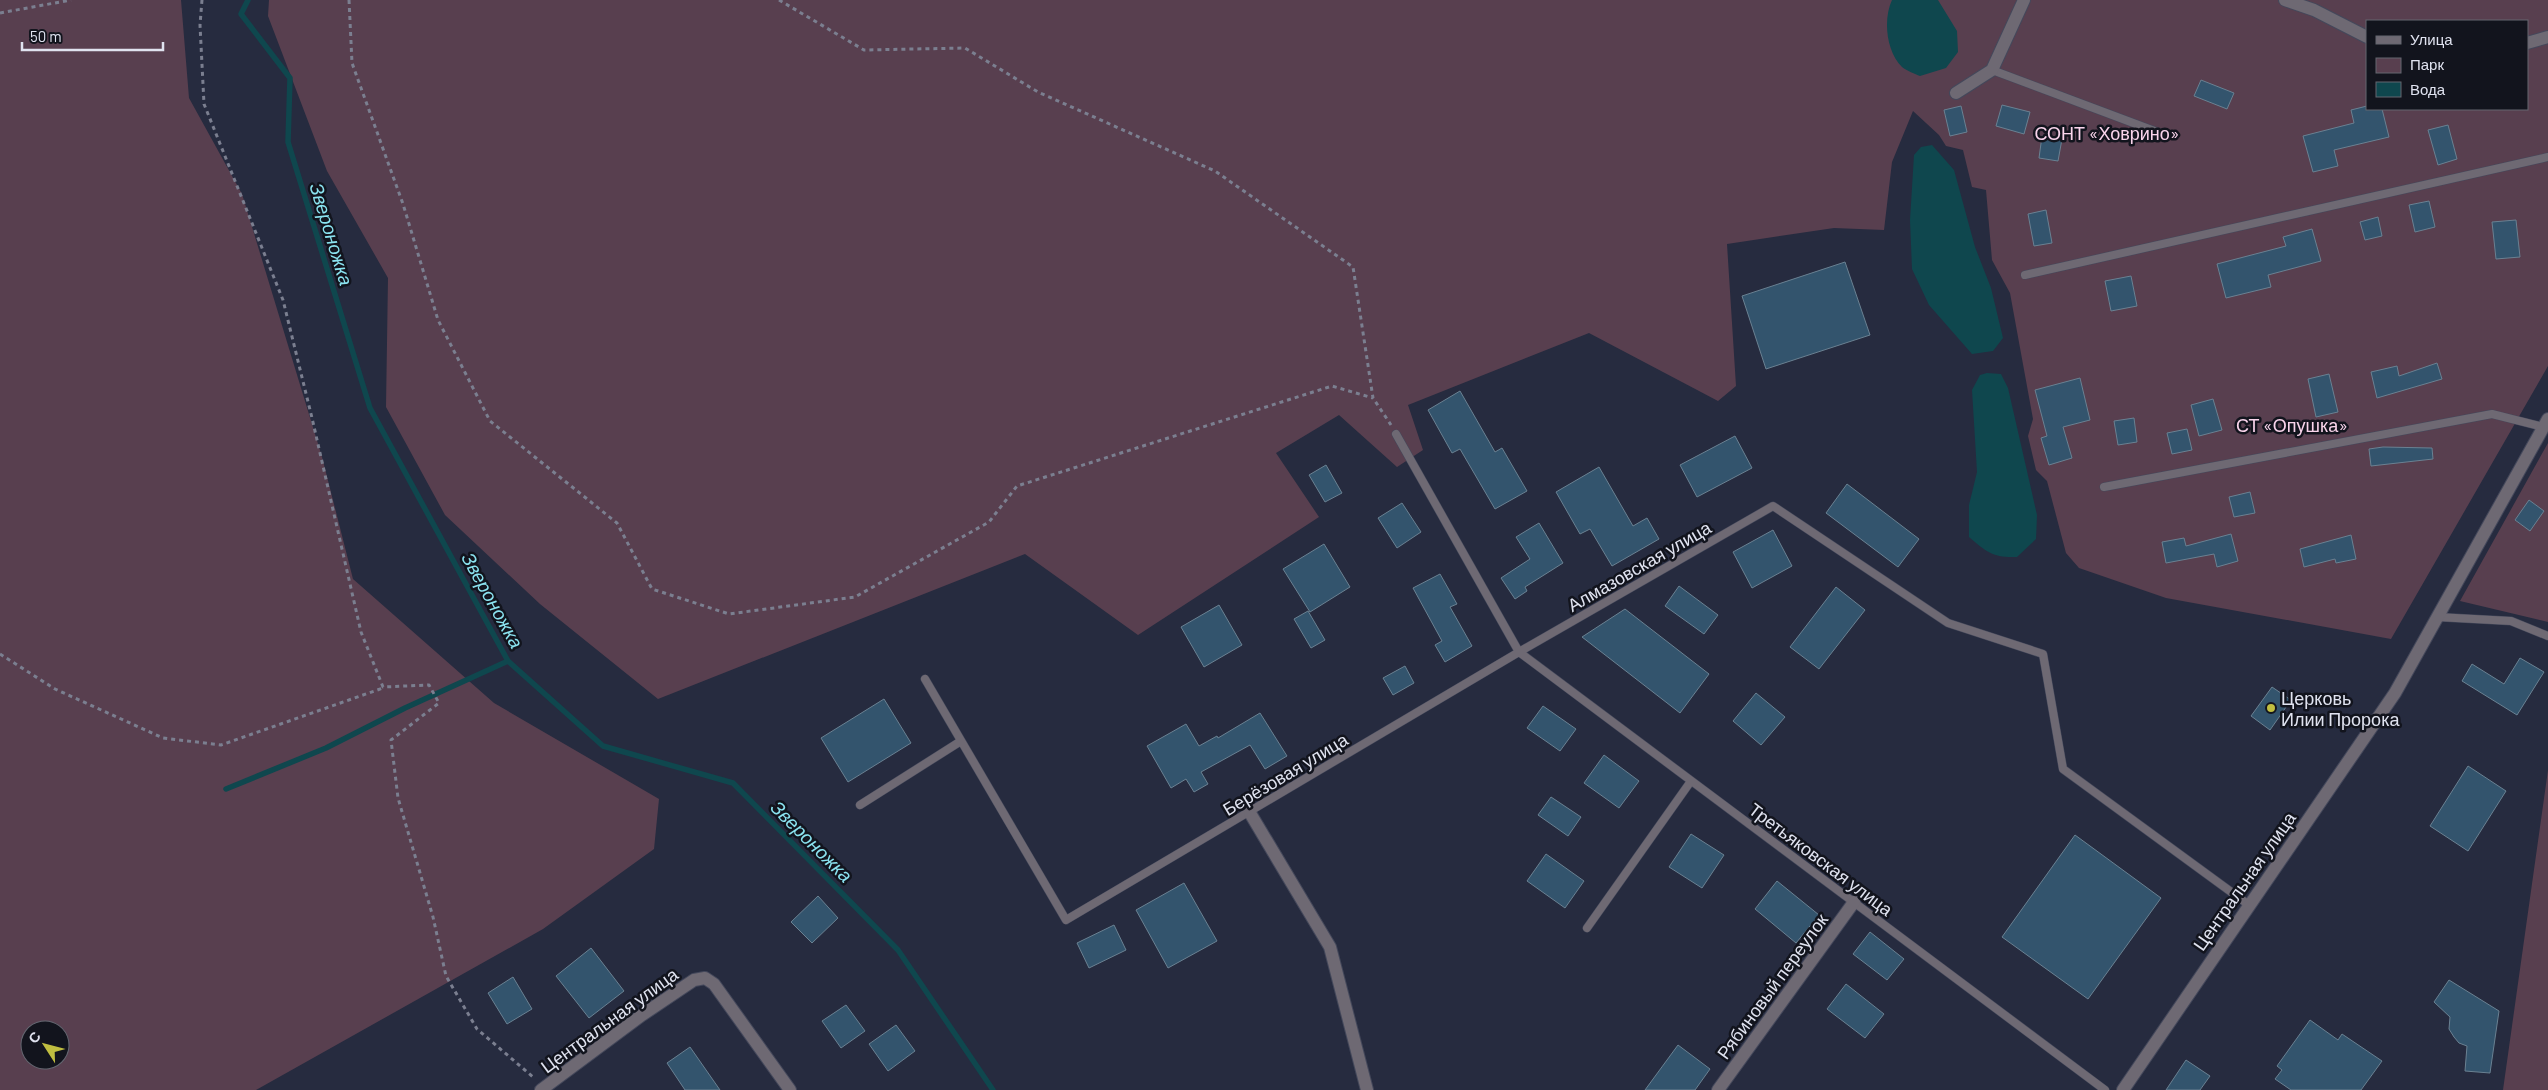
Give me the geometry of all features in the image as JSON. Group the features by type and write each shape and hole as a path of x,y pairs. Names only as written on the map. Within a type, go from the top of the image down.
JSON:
{"street":[{"path":"1956,93 1992,70 2024,0"},
{"path":"2285,0 2314,10 2366,36"},
{"path":"2528,43 2548,37"},
{"name":"Центральная улица","path":"2123,1090 2395,693 2546,423"},
{"path":"1250,813 1330,947 1368,1090"},
{"name":"Рябиновый переулок","path":"1718,1090 1854,902"},
{"name":"Центральная улица","path":"543,1089 642,1015 694,980 704,978 714,984 790,1090"}],"lane":[{"path":"1992,70 2160,133"},
{"path":"2025,275 2548,157"},
{"path":"2104,487 2492,414 2546,423"},
{"path":"1396,434 1519,652"},
{"name":"Алмазовская улица","path":"1519,652 1773,506 1948,623 2043,654 2063,769 2249,904"},
{"path":"2437,617 2510,621 2548,636"},
{"name":"Третьяковская улица","path":"1519,652 2106,1090"},
{"name":"Берёзовая улица","path":"961,741 1066,920 1250,813 1519,652"},
{"path":"860,805 961,741 925,679"},
{"path":"1588,928 1691,780"}],"path":[{"path":"0,13 72,0"},
{"path":"202,0 200,25 204,104 283,300 361,632 383,688"},
{"path":"349,0 352,64 403,204 438,320 490,421 617,523 652,589 729,614 855,598 989,522 1017,486 1332,386 1372,398"},
{"path":"779,0 864,50 965,48 1038,92 1215,171 1353,266 1372,398 1396,434"},
{"path":"0,654 55,689 163,738 221,745 383,688 429,685 439,703 391,740 398,798 433,916 446,976 477,1029 543,1089"}],"green space":[{"path":"0,0 181,0 189,98 242,194 322,457 353,579 494,703 659,799 654,849 543,929 256,1090 0,1090"},
{"path":"269,0 2548,0 2548,366 2391,639 2166,598 2079,568 2066,553 2047,481 2036,470 2028,436 2033,419 2010,293 1992,260 1986,190 1972,187 1963,150 1946,146 1939,135 1913,111 1892,162 1884,230 1834,228 1727,244 1736,386 1718,401 1589,333 1408,405 1423,450 1397,467 1339,415 1276,453 1319,517 1138,635 1025,554 658,699 540,604 445,515 386,407 388,278 327,171 268,16"},
{"path":"2548,443 2548,622 2460,601"},
{"path":"2548,770 2548,1090 2503,1090"}],"water":[{"path":"1892,0 1938,0 1957,31 1958,52 1946,68 1920,76 1902,67 1889,44 1887,25"},
{"path":"1932,145 1954,170 1975,247 1991,288 2003,338 1993,351 1972,354 1929,305 1912,269 1910,220 1914,155 1921,147"},
{"path":"1987,373 2001,374 2008,388 2037,515 2036,539 2017,557 1991,553 1980,547 1969,537 1969,505 1977,472 1972,390 1980,375"}],"building":[{"path":"2201,80 2234,93 2227,109 2194,96"},
{"path":"2002,105 2030,112 2024,134 1996,126"},
{"path":"1961,106 1967,132 1950,136 1944,110"},
{"path":"2366,106 2366,110 2382,110 2389,137 2334,150 2338,166 2313,172 2303,136 2354,123 2351,110"},
{"path":"2448,125 2457,159 2438,165 2428,130"},
{"path":"2042,136 2062,139 2058,161 2039,158"},
{"path":"2429,201 2435,227 2415,232 2409,205"},
{"path":"2046,210 2052,243 2034,246 2028,214"},
{"path":"2378,217 2382,236 2365,240 2360,222"},
{"path":"2516,220 2520,257 2496,259 2492,222"},
{"path":"2312,229 2321,261 2268,275 2271,287 2226,298 2217,264 2286,246 2283,237"},
{"path":"1845,262 1870,335 1766,369 1742,296"},
{"path":"2131,276 2137,306 2111,311 2105,281"},
{"path":"2437,363 2442,379 2377,398 2371,372 2397,366 2399,376"},
{"path":"2329,374 2338,412 2316,417 2308,379"},
{"path":"2080,378 2090,420 2063,427 2072,458 2049,465 2041,438 2047,436 2035,390"},
{"path":"1460,391 1495,452 1502,448 1527,491 1495,509 1460,449 1452,453 1428,410"},
{"path":"2213,399 2222,430 2199,436 2191,405"},
{"path":"2134,418 2137,442 2118,445 2114,421"},
{"path":"2187,429 2192,450 2172,454 2167,433"},
{"path":"1735,436 1752,468 1697,497 1680,465"},
{"path":"2383,447 2432,448 2433,459 2371,466 2369,449"},
{"path":"1326,465 1342,493 1325,502 1309,475"},
{"path":"1599,467 1633,526 1647,518 1659,539 1612,566 1590,529 1580,534 1556,492"},
{"path":"1847,484 1919,539 1898,567 1826,513"},
{"path":"2250,492 2255,513 2234,517 2229,497"},
{"path":"2529,500 2544,511 2530,531 2515,520"},
{"path":"1402,503 1421,532 1397,548 1378,518"},
{"path":"1539,523 1563,563 1525,587 1527,591 1515,599 1501,578 1530,559 1516,537"},
{"path":"1773,530 1792,566 1752,588 1733,552"},
{"path":"2231,534 2238,561 2217,567 2214,554 2166,563 2162,542 2184,538 2186,546"},
{"path":"2351,535 2356,559 2336,563 2335,559 2304,567 2300,549"},
{"path":"1324,544 1350,587 1310,612 1283,569"},
{"path":"1440,574 1457,604 1450,607 1472,646 1445,662 1435,645 1442,641 1413,588"},
{"path":"1679,586 1718,615 1704,634 1665,606"},
{"path":"1836,587 1865,610 1819,669 1790,647"},
{"path":"1219,605 1242,645 1204,667 1181,627"},
{"path":"1625,609 1709,674 1680,713 1582,637"},
{"path":"1308,611 1325,640 1311,648 1294,619"},
{"path":"2520,658 2544,672 2517,715 2462,681 2472,664 2504,684"},
{"path":"1405,666 1414,683 1393,695 1383,678"},
{"name":"Церковь Илии Пророка","path":"2272,687 2291,700 2270,730 2251,716"},
{"path":"1756,693 1785,717 1761,745 1733,721"},
{"path":"884,699 911,743 848,782 821,738"},
{"path":"1543,706 1576,729 1560,751 1527,728"},
{"path":"1260,713 1287,756 1265,769 1250,745 1201,772 1208,784 1194,792 1186,779 1171,788 1147,746 1186,724 1199,746 1217,736 1218,738"},
{"path":"1604,755 1639,781 1619,808 1584,783"},
{"path":"2468,766 2506,791 2468,851 2430,826"},
{"path":"1551,797 1581,817 1568,836 1538,815"},
{"path":"1691,834 1724,855 1702,888 1669,867"},
{"path":"2075,835 2161,898 2088,999 2002,937"},
{"path":"1546,854 1584,881 1565,908 1527,881"},
{"path":"1777,881 1819,915 1796,943 1755,909"},
{"path":"1184,883 1217,941 1168,968 1136,910"},
{"path":"818,896 838,918 812,943 791,922"},
{"path":"1114,925 1126,950 1089,968 1077,943"},
{"path":"1870,932 1904,959 1887,980 1853,954"},
{"path":"591,948 624,991 589,1018 556,976"},
{"path":"513,977 532,1009 507,1024 488,993"},
{"path":"2449,980 2499,1011 2490,1073 2465,1071 2467,1046 2459,1043 2454,1037 2449,1029 2450,1017 2434,1002"},
{"path":"1846,984 1884,1014 1865,1038 1827,1009"},
{"path":"846,1005 865,1031 841,1048 822,1021"},
{"path":"2310,1020 2338,1040 2342,1034 2382,1061 2361,1090 2291,1090 2275,1079 2282,1070 2277,1066"},
{"path":"896,1025 915,1051 888,1071 869,1044"},
{"path":"1678,1045 1710,1069 1695,1090 1645,1090"},
{"path":"690,1047 720,1090 685,1090 667,1063"},
{"path":"2186,1060 2210,1076 2200,1090 2166,1090"}],"waterway":[{"name":"Звероножка","path":"248,0 241,14 290,78 288,142 370,408 508,661 603,746 733,783 898,950 993,1090"},
{"path":"226,789 326,748 405,708 508,661"}],"place":[{"name":"Церковь Илии Пророка","path":"2271,708"}],"park label":[{"name":"СОНТ «Ховрино»","path":"2107,133"},
{"name":"СТ «Опушка»","path":"2292,425"}]}
